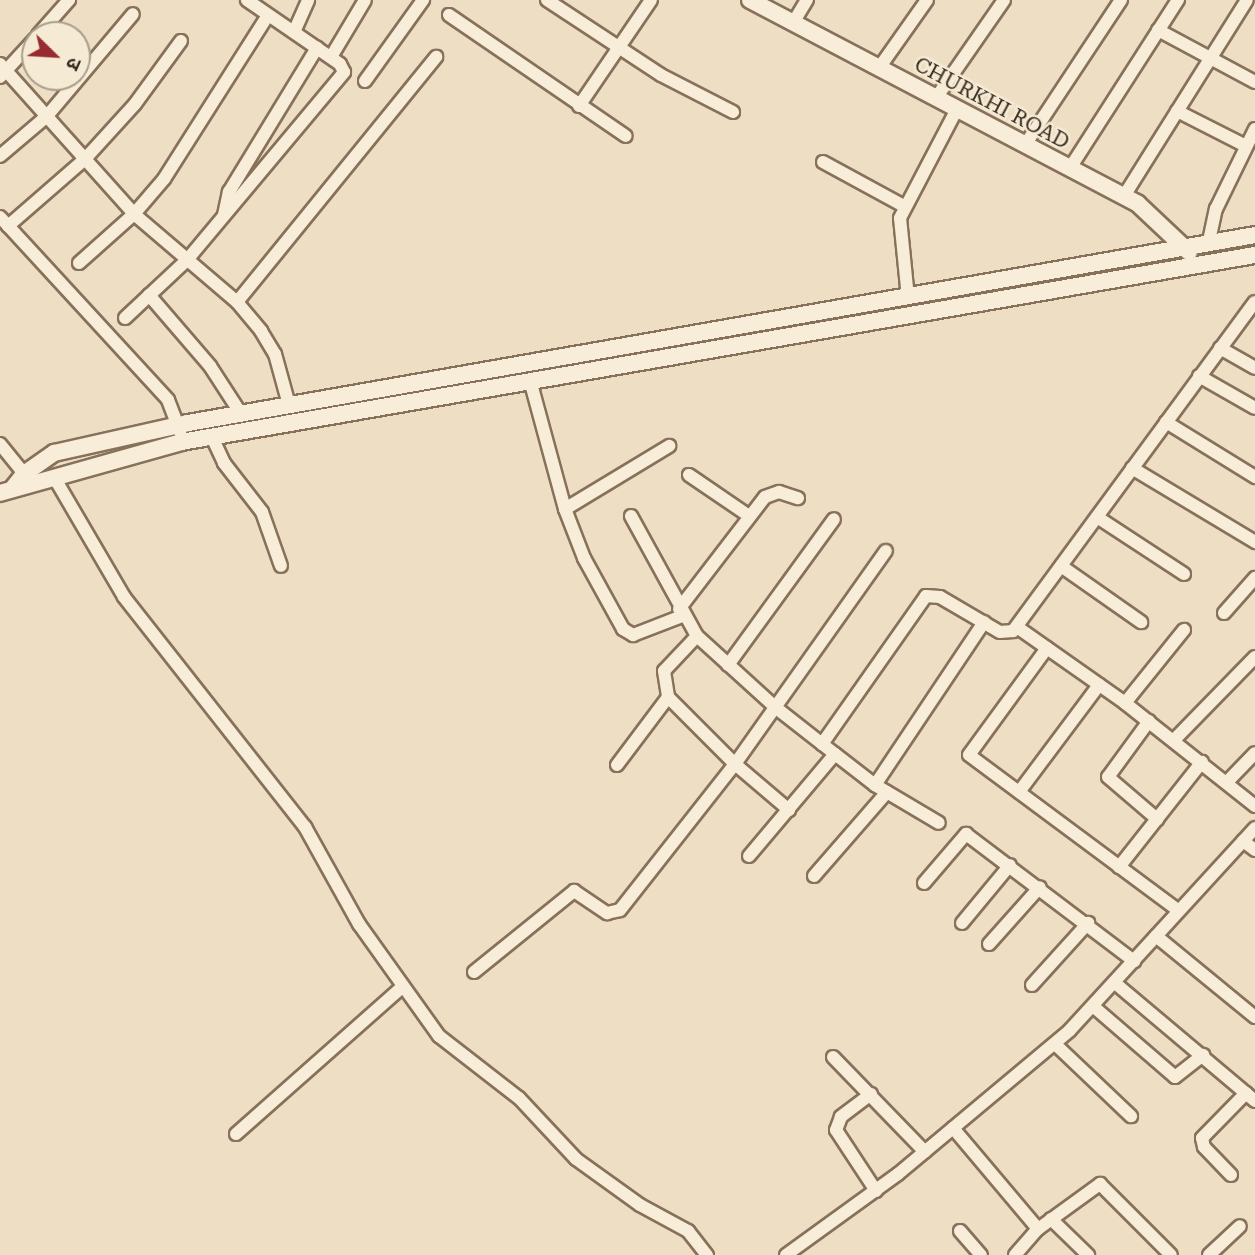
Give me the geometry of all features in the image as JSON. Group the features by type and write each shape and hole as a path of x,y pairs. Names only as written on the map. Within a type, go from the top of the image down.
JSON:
{"street":[{"path":"50,21 68,0"},
{"path":"125,318 187,260 341,77 345,68 247,0"},
{"path":"293,32 308,0"},
{"path":"331,57 365,0"},
{"path":"365,81 423,0"},
{"path":"547,0 619,48 733,112"},
{"path":"579,106 651,0"},
{"name":"CHURKHI ROAD","path":"750,0 1124,196 1154,215 1185,245 1198,264"},
{"path":"793,23 807,0"},
{"path":"879,68 927,0"},
{"path":"936,98 1004,0"},
{"path":"1025,145 1121,0"},
{"path":"1070,168 1178,0"},
{"path":"1124,196 1247,0"},
{"path":"0,156 47,116 133,14"},
{"path":"79,263 134,214 183,151 268,15"},
{"path":"449,15 626,136"},
{"path":"1158,30 1255,82"},
{"path":"181,41 135,104 85,159 4,221 168,400 179,425 181,442"},
{"path":"224,216 229,192 317,48"},
{"path":"21,53 2,71 47,116 134,214 237,303 270,343 289,405"},
{"path":"237,303 436,57"},
{"path":"908,298 899,233 904,206 957,109"},
{"path":"1177,111 1246,146"},
{"path":"1209,241 1216,209 1255,129"},
{"path":"823,162 904,206"},
{"path":"6,491 24,474 71,447 289,405 908,298 1185,245 1255,235"},
{"path":"6,491 181,442 1255,255"},
{"path":"149,295 210,366 241,414"},
{"path":"822,744 926,597 940,597 1006,633 1017,627 1255,302"},
{"path":"1220,348 1255,368"},
{"path":"1199,376 1255,408"},
{"path":"530,380 565,509 584,558 628,634 681,612 749,516 771,492 798,498"},
{"path":"1166,422 1255,477"},
{"path":"212,437 224,463 262,512 281,566"},
{"path":"0,444 24,474"},
{"path":"565,509 668,446"},
{"path":"1132,468 1255,541"},
{"path":"689,475 749,516"},
{"path":"54,477 124,597 305,827 359,925 455,1052 519,1098 582,1164 688,1231 707,1255"},
{"path":"631,516 681,612 697,636 775,708 875,785 939,823"},
{"path":"1097,516 1184,573"},
{"path":"728,666 834,519"},
{"path":"474,972 574,891 607,913 620,911 735,764 886,551"},
{"path":"1061,566 1141,622"},
{"path":"1224,613 1255,578"},
{"path":"875,785 984,622"},
{"path":"1017,627 1149,721 1255,806"},
{"path":"1125,703 1184,630"},
{"path":"697,636 664,671 668,697 735,764 789,810"},
{"path":"1047,648 970,750 973,759 1178,911"},
{"path":"1174,740 1255,657"},
{"path":"1019,792 1099,685"},
{"path":"617,765 668,697"},
{"path":"1149,721 1108,777 1157,819"},
{"path":"750,856 835,754"},
{"path":"1227,782 1255,754"},
{"path":"1119,867 1202,762"},
{"path":"814,876 887,792"},
{"path":"786,1255 876,1191 1055,1044 1094,1007 1255,828"},
{"path":"924,883 966,834 1088,923 1134,961"},
{"path":"1243,841 1255,850"},
{"path":"962,923 1010,865"},
{"path":"989,944 1040,887"},
{"path":"1032,985 1088,923"},
{"path":"1156,936 1255,1017"},
{"path":"1115,983 1250,1097 1202,1139 1204,1147 1231,1175"},
{"path":"236,1134 403,986"},
{"path":"1094,1007 1175,1077 1203,1055"},
{"path":"1055,1044 1131,1116"},
{"path":"833,1057 925,1152"},
{"path":"871,1094 842,1117 836,1130 876,1191"},
{"path":"953,1128 1038,1229"},
{"path":"1015,1255 1038,1229 1100,1184 1171,1255"},
{"path":"1051,1219 1088,1255"},
{"path":"1209,1255 1240,1226"},
{"path":"960,1231 981,1255"}]}
